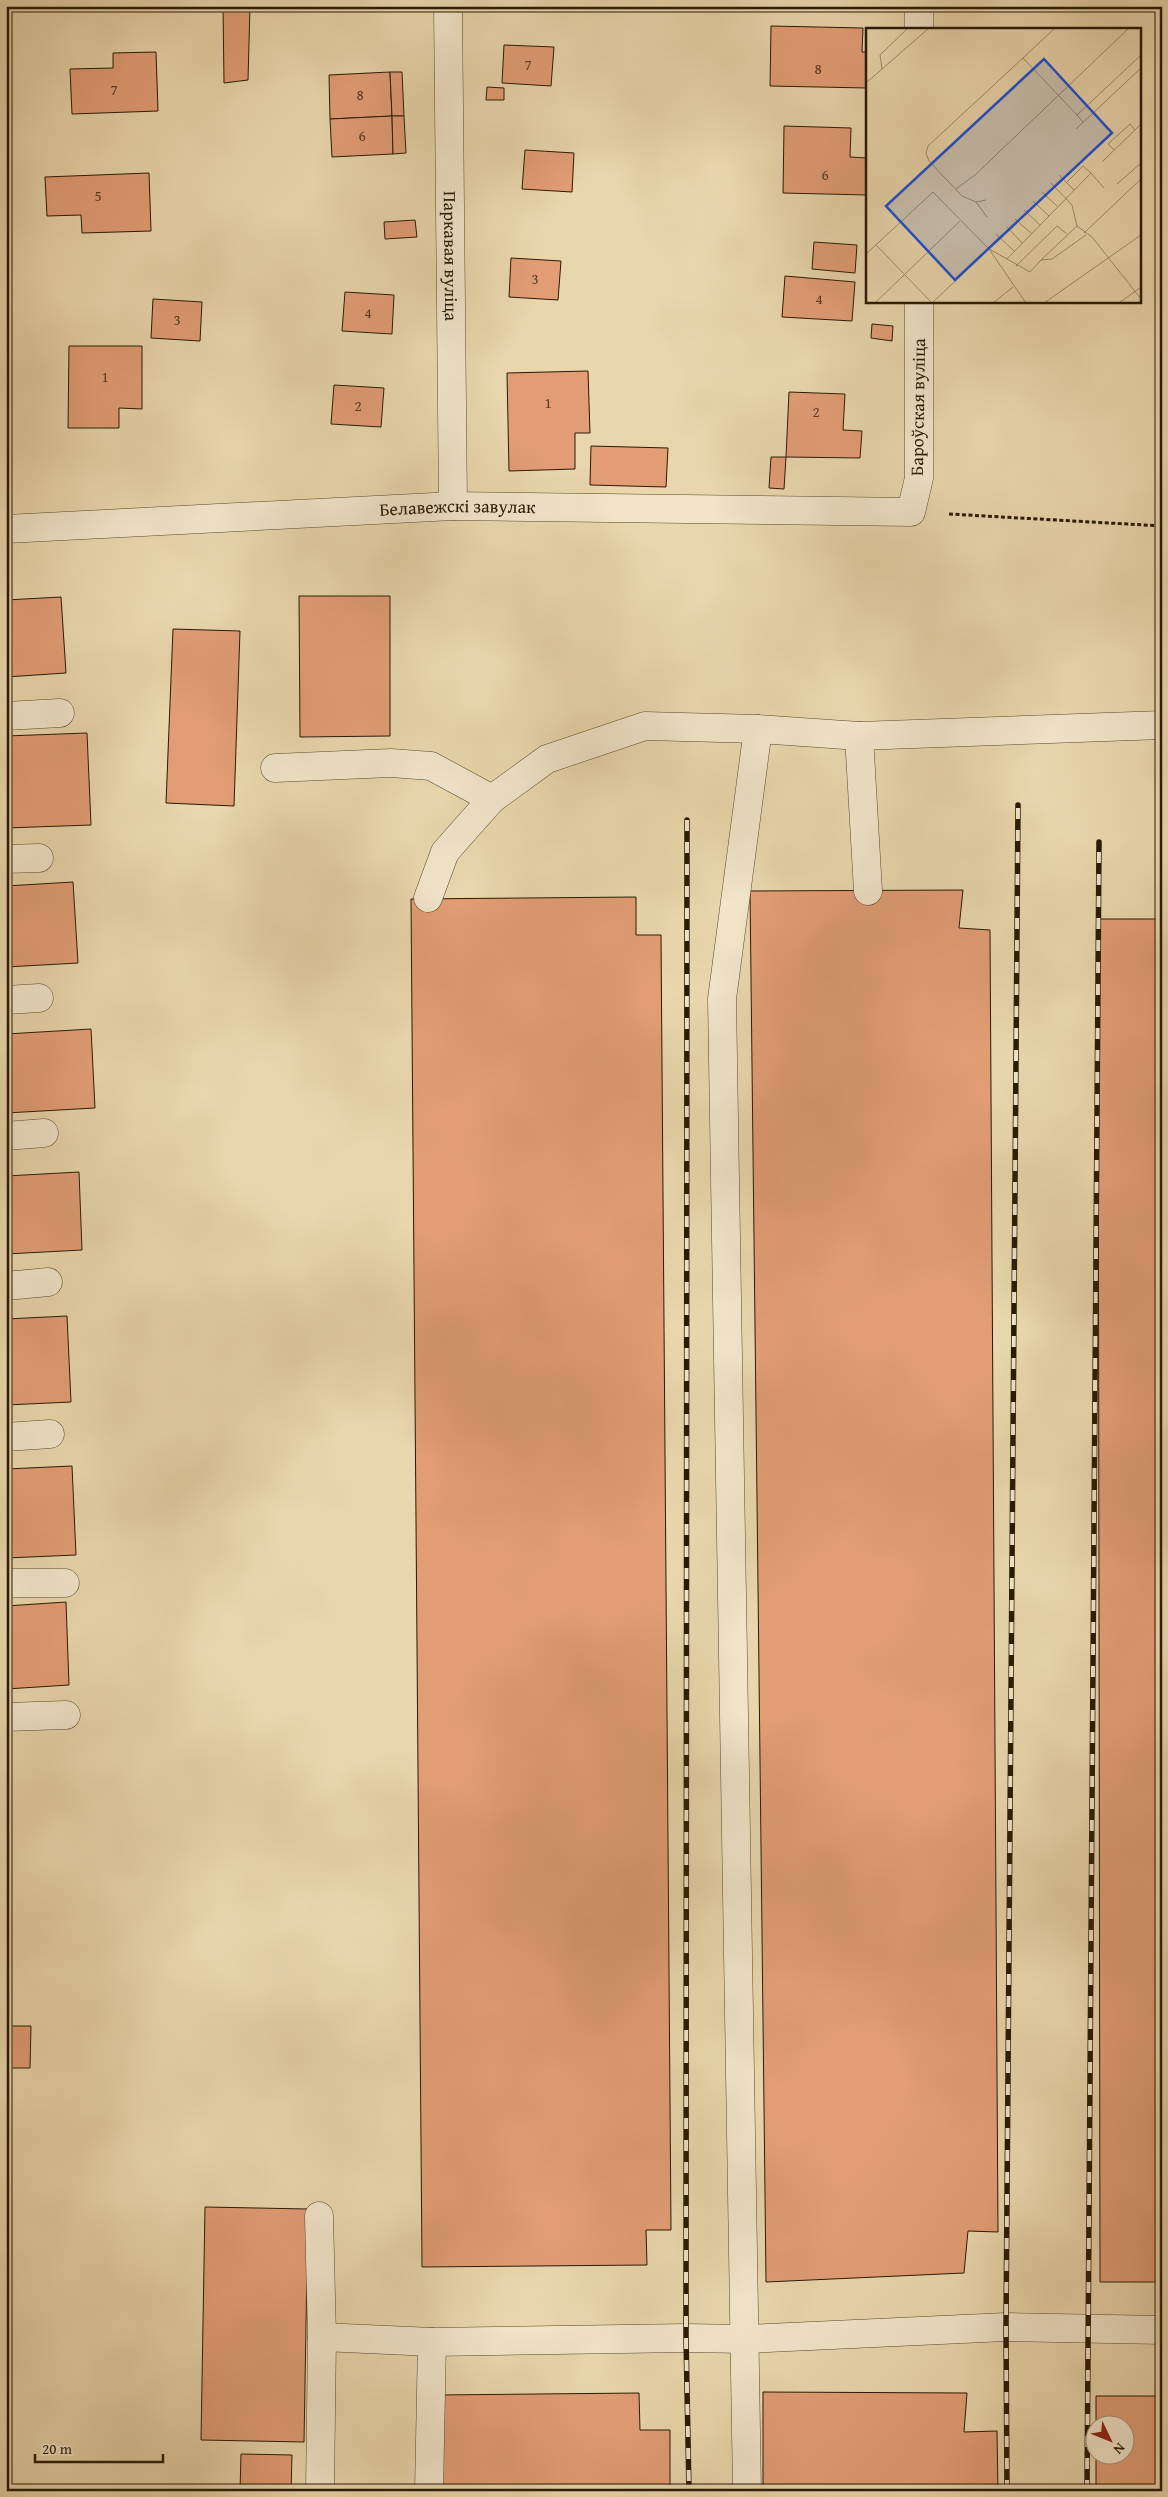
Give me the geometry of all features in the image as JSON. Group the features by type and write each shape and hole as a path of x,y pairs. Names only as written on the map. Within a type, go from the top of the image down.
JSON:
{"street":[{"name":"Паркавая вуліца","path":"448,6 454,506"},
{"path":"919,6 919,28"},
{"name":"Бароўская вуліца","path":"911,512 918,478 919,302"},
{"name":"Белавежскі завулак","path":"6,529 454,506 911,512"},
{"path":"6,716 60,713"},
{"path":"428,898 445,852 492,798 547,759 645,726 758,729 859,736 1162,725"},
{"path":"747,2491 746,2339 722,999 758,729"},
{"path":"859,736 868,891"},
{"path":"274,768 391,762 431,766 492,798"},
{"path":"6,859 39,858"},
{"path":"6,1000 39,998"},
{"path":"6,1136 44,1133"},
{"path":"6,1286 48,1282"},
{"path":"6,1437 50,1434"},
{"path":"6,1582 65,1583"},
{"path":"6,1717 66,1714"},
{"path":"319,2216 322,2337 320,2491"},
{"path":"322,2337 432,2342 686,2338 746,2339 1006,2327 1162,2330"},
{"path":"429,2491 432,2342"}],"path":[{"path":"911,512 1162,526"}],"building":[{"path":"223,6 250,6 248,80 224,83"},
{"path":"771,26 863,28 862,52 866,52 866,88 770,86"},
{"path":"504,45 554,47 551,86 502,83"},
{"path":"156,52 158,111 72,114 70,69 113,68 113,53"},
{"path":"390,72 392,116 330,119 329,75"},
{"path":"390,72 402,72 404,116 392,116"},
{"path":"487,87 504,88 504,100 486,100"},
{"path":"392,116 393,154 332,157 330,119"},
{"path":"392,116 404,116 406,153 393,154"},
{"path":"784,126 851,128 850,157 866,158 866,195 783,193"},
{"path":"525,150 574,153 572,192 522,189"},
{"path":"149,173 151,231 82,233 81,215 47,216 45,177"},
{"path":"415,220 417,237 385,239 384,222"},
{"path":"814,242 857,245 855,273 812,269"},
{"path":"511,258 561,261 558,300 509,297"},
{"path":"785,276 855,282 852,321 782,317"},
{"path":"345,292 394,295 392,334 342,331"},
{"path":"153,299 202,302 200,341 151,338"},
{"path":"872,324 893,326 892,341 871,338"},
{"path":"69,346 142,346 142,409 119,408 119,428 68,428"},
{"path":"588,371 590,433 575,433 575,469 509,471 507,373"},
{"path":"334,385 384,388 381,427 331,424"},
{"path":"789,392 845,394 843,430 862,431 860,458 786,457"},
{"path":"591,446 668,448 666,487 590,485"},
{"path":"771,457 786,457 784,489 769,488"},
{"path":"299,596 390,596 390,736 300,737"},
{"path":"61,597 66,673 6,677 6,600"},
{"path":"173,629 240,631 234,806 166,803"},
{"path":"87,733 91,825 6,828 6,736"},
{"path":"73,882 78,963 6,967 6,886"},
{"path":"963,890 959,928 990,930 998,2232 968,2231 964,2273 766,2282 750,891"},
{"path":"636,897 636,935 661,935 671,2230 646,2230 647,2265 422,2267 411,899"},
{"path":"1098,919 1162,919 1162,2282 1100,2282"},
{"path":"91,1029 95,1108 6,1113 6,1034"},
{"path":"79,1172 82,1250 6,1254 6,1176"},
{"path":"67,1316 71,1402 6,1405 6,1319"},
{"path":"72,1466 76,1555 6,1558 6,1469"},
{"path":"66,1602 69,1685 6,1689 6,1606"},
{"path":"6,2026 31,2026 30,2068 6,2068"},
{"path":"205,2207 308,2209 304,2442 201,2440"},
{"path":"763,2392 967,2393 964,2432 997,2431 998,2491 763,2491"},
{"path":"639,2393 640,2430 670,2430 670,2491 438,2491 437,2395"},
{"path":"1096,2396 1162,2396 1162,2491 1096,2491 1096,2464 1136,2464 1136,2414 1096,2414"},
{"path":"241,2454 292,2455 291,2491 240,2491"}],"railway":[{"path":"1007,2491 1006,2327 1018,805"},
{"path":"687,820 686,2338 689,2491"},
{"path":"1087,2491 1099,842"}]}
